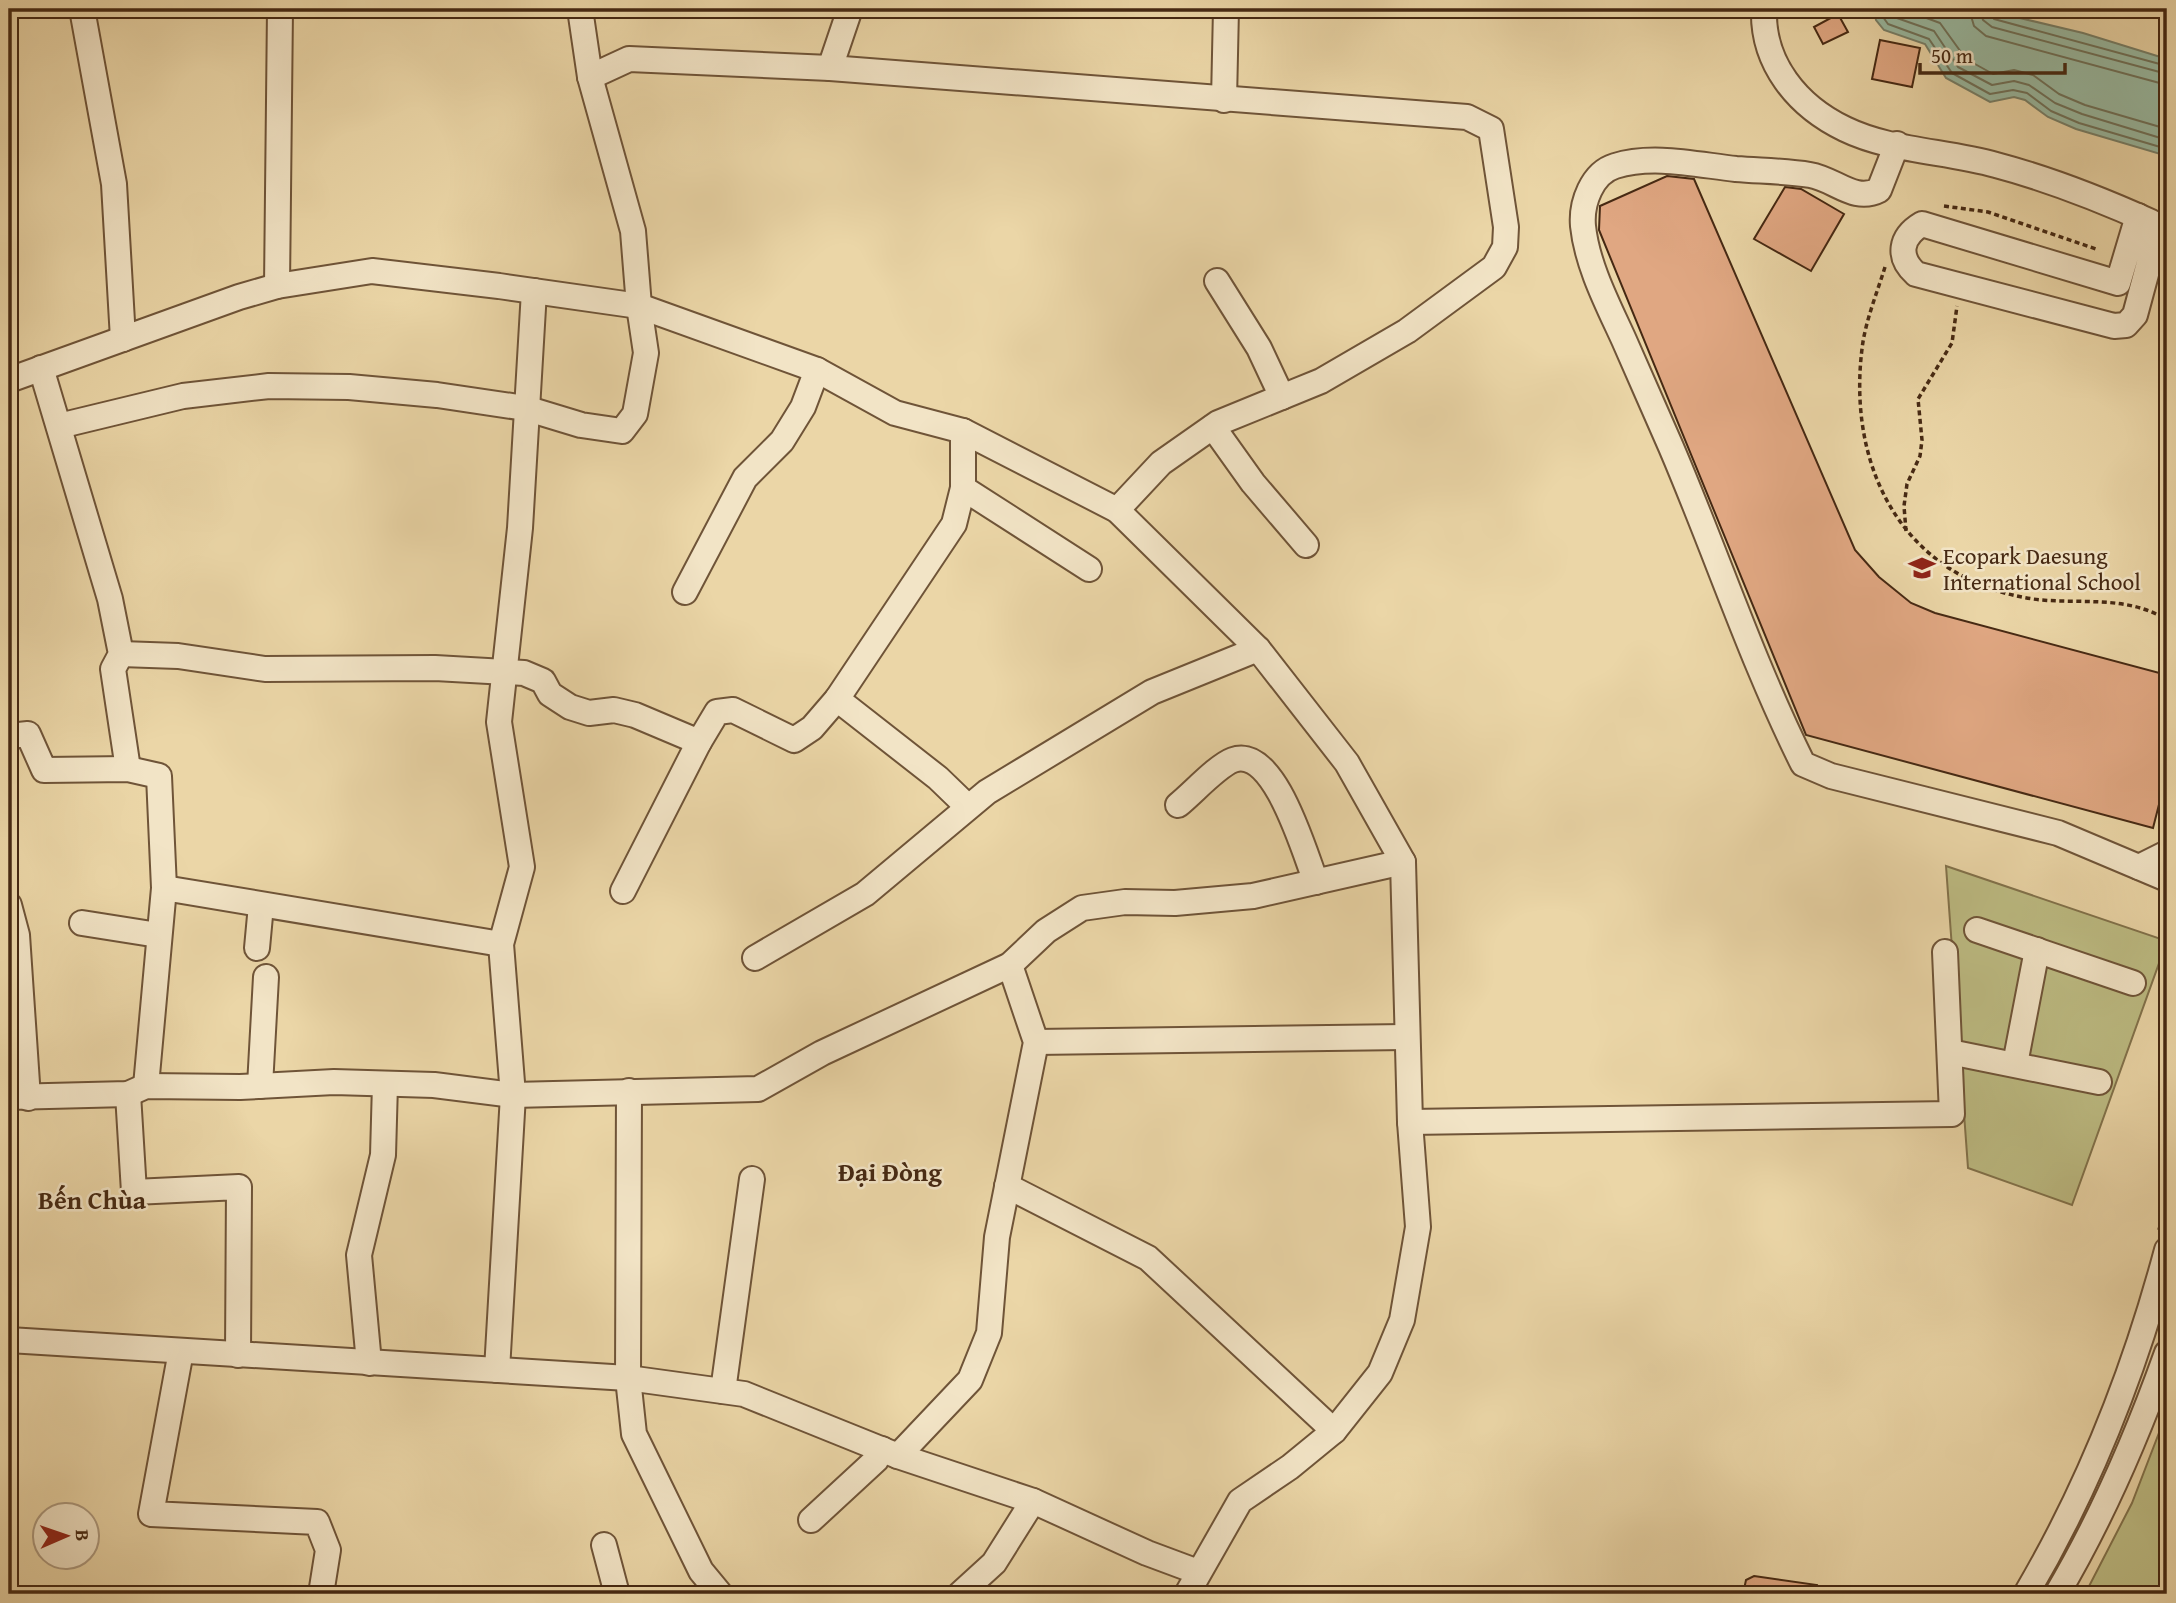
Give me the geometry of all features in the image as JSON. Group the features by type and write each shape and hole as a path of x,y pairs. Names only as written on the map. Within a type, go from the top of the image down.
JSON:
{"street":[{"path":"82,9 114,184 123,339"},
{"path":"277,286 280,9"},
{"path":"59,426 183,396 269,386 361,388 525,408 581,425 622,431 635,414 646,353 633,231 590,77 580,9"},
{"path":"831,68 850,9"},
{"path":"1224,100 1226,9"},
{"path":"1763,9 1770,55 1785,84 1806,103 1845,130 2038,177 2155,224"},
{"path":"590,77 629,59 831,68 1466,117 1491,129 1506,226 1505,247 1494,267 1407,331 1321,381 1213,427 1161,463 1117,510"},
{"path":"1897,144 1879,190 1868,195 1858,194 1827,180 1785,172 1684,162 1644,161 1615,166 1599,174 1582,212 1583,230 1601,289 1696,507 1781,720 1803,764 1831,776 2058,833 2167,879"},
{"path":"2155,224 2138,305 2126,325 2114,326 1916,274 1906,265 1902,251 1905,238 1922,225 1936,227 2118,283 2155,224"},
{"path":"9,380 277,286 372,271 533,296 639,306 817,370 895,413 963,432 1117,510 1258,649 1347,763 1403,862 1406,1037 1418,1227 1402,1320 1380,1373 1334,1431 1290,1467 1240,1501 1187,1594"},
{"path":"1217,281 1259,348 1282,397"},
{"path":"497,1370 513,1095 501,944 522,867 499,722 520,528 526,381 533,296"},
{"path":"41,368 110,599 121,654 113,669 128,769"},
{"path":"685,592 744,478 782,441 803,407 817,370"},
{"path":"1213,427 1240,466 1307,545"},
{"path":"623,891 713,716 725,709 790,740 798,739 813,729 837,699 954,524 962,488 963,432"},
{"path":"962,488 1089,569"},
{"path":"755,958 865,894 987,792 1152,692 1258,649"},
{"path":"121,654 178,656 265,669 505,670 538,678 555,699 583,712 622,711 699,741"},
{"path":"837,699 938,778 968,807"},
{"path":"9,736 27,734 44,770 128,769 159,776 164,888 137,1090 134,1192 239,1187 238,1355"},
{"path":"1178,805 1225,765 1241,759 1255,763 1288,805 1316,882"},
{"path":"2139,867 2167,853"},
{"path":"9,905 17,935 19,1098 334,1082 434,1085 513,1095 758,1089 822,1053 1010,965 1046,931 1082,908 1125,902 1175,903 1253,896 1403,862"},
{"path":"164,888 501,944"},
{"path":"257,947 261,905"},
{"path":"82,923 158,935"},
{"path":"1977,930 2133,983"},
{"path":"2015,1065 2036,950"},
{"path":"1410,1122 1952,1114 1945,952"},
{"path":"811,1520 970,1380 989,1333 996,1237 1036,1042 1010,965"},
{"path":"260,1086 266,977"},
{"path":"1036,1042 1406,1037"},
{"path":"1950,1052 2099,1082"},
{"path":"369,1363 359,1255 383,1155 385,1084"},
{"path":"629,1091 628,1378 634,1434 702,1571 720,1594"},
{"path":"723,1391 752,1179"},
{"path":"1007,1186 1148,1258 1334,1431"},
{"path":"2026,1594 2068,1520 2119,1399 2151,1309 2167,1250"},
{"path":"9,1340 628,1378 744,1394 890,1453 1033,1501 1147,1553 1198,1572"},
{"path":"181,1351 151,1514 317,1522 328,1550 321,1594"},
{"path":"2057,1594 2092,1530 2142,1423 2167,1353"},
{"path":"960,1594 994,1563 1033,1501"},
{"path":"2068,1520 2092,1530"},
{"path":"604,1545 617,1594"}],"path":[{"path":"1938,206 1962,206 1989,212 2096,249"},
{"path":"1886,264 1862,348 1861,398 1869,461 1889,509 1906,532 1957,575 1991,589 2061,602 2095,599 2128,605 2167,620"},
{"path":"1906,532 1904,506 1907,484 1920,456 1922,440 1918,399 1952,344 1960,287"}],"shaded area":[{"path":"1946,866 2167,941 2072,1205 1968,1168"},
{"path":"2167,1412 2167,1594 2085,1594 2132,1503"}],"water":[{"path":"1874,9 1982,9 2083,33 2167,59 2167,156 2076,129 2048,117 2025,100 2014,97 1990,102 1946,78 1925,44 1884,30 1876,20"}],"building":[{"path":"1838,14 1848,32 1823,44 1814,27"},
{"path":"1880,40 1920,48 1912,87 1872,79"},
{"path":"1667,176 1694,179 1855,550 1879,577 1911,603 1935,613 2167,675 2167,773 2153,828 1806,735 1599,230 1600,206"},
{"path":"1785,187 1801,189 1844,214 1811,271 1754,239"},
{"path":"1754,1576 1817,1585 1816,1594 1743,1594 1746,1580"}],"place":[{"name":"Ecopark Daesung International School","path":"1922,568"}],"district":[{"name":"Đại Đòng","path":"890,1171"},
{"name":"Bến Chùa","path":"92,1199"}]}
